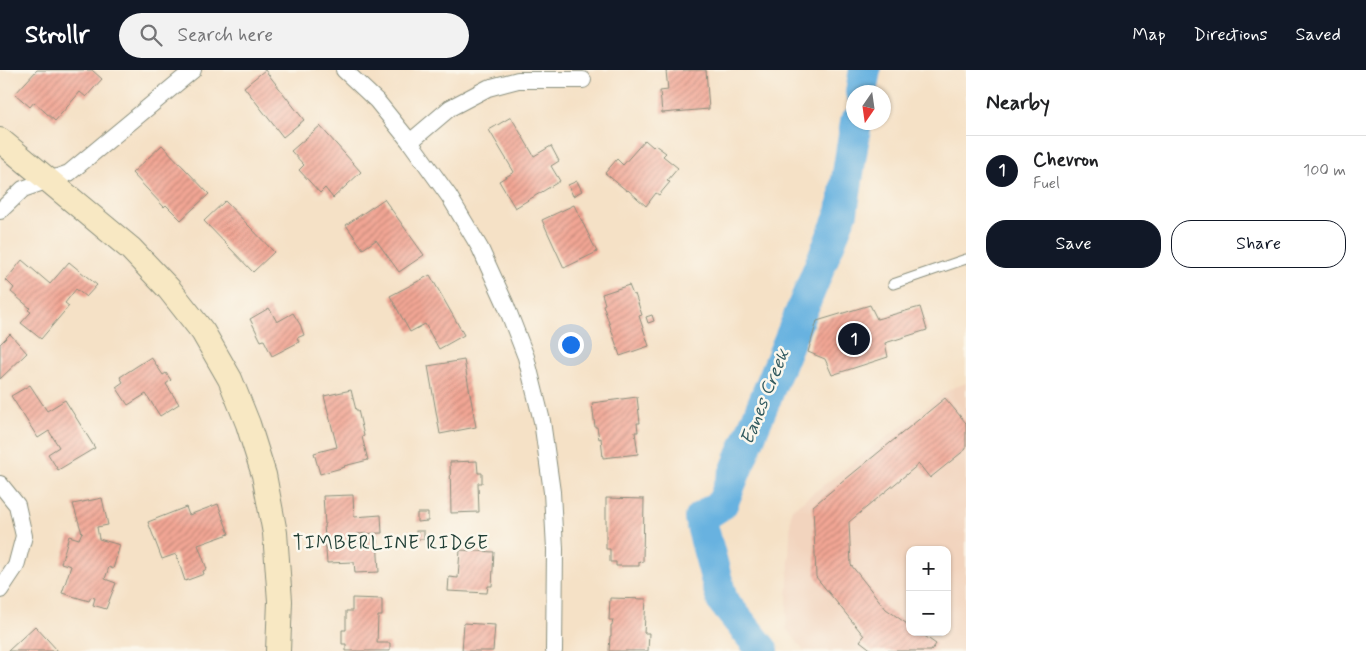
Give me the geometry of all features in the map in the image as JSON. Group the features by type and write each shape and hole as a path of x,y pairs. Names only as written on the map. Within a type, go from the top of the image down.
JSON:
{"street":[{"path":"0,211 23,190 69,173 193,70"},
{"path":"344,70 377,101 450,196 480,248 526,357 542,421 552,492 555,549 554,651"},
{"path":"410,142 450,108 488,88 518,80 584,80"},
{"path":"0,140 131,249 169,289 203,332 230,378 248,424 264,474 275,533 280,601 278,651"},
{"path":"0,484 18,505 24,536 16,566 0,590"}],"lane":[{"path":"893,284 966,259"}],"shaded area":[{"path":"966,383 966,651 804,651 786,628 791,510 950,389"}],"building":[{"path":"37,70 92,70 102,79 86,97 80,92 55,121 34,102 30,107 15,94"},
{"path":"265,70 304,120 283,137 244,87"},
{"path":"706,70 709,109 662,113 660,91 668,90 666,71"},
{"path":"511,117 534,156 551,146 559,161 551,166 560,181 515,208 499,181 514,172 489,130"},
{"path":"320,126 361,172 333,198 325,188 320,193 299,170 304,165 291,151"},
{"path":"645,140 653,147 655,145 666,153 663,156 678,168 667,181 670,182 659,195 656,193 646,206 605,173 617,159 623,165"},
{"path":"162,145 209,194 181,220 166,205 164,207 132,173"},
{"path":"577,181 582,191 573,196 568,185"},
{"path":"384,199 424,255 399,272 376,240 363,249 346,225"},
{"path":"225,201 274,252 253,272 204,221"},
{"path":"574,205 597,252 564,268 542,220"},
{"path":"22,260 50,284 69,262 97,285 86,297 76,289 65,303 69,306 41,339 21,323 31,312 28,310 30,308 11,292 14,288 6,280"},
{"path":"430,275 464,335 439,349 425,324 410,332 390,296"},
{"path":"629,285 633,295 635,294 642,315 639,316 649,346 620,356 603,305 605,304 602,294"},
{"path":"870,305 877,319 920,307 927,330 885,343 888,357 832,375 825,359 808,352 817,321"},
{"path":"269,308 277,322 293,313 304,335 297,338 299,342 272,356 264,340 261,341 250,319"},
{"path":"652,315 654,321 648,323 646,317"},
{"path":"10,334 27,353 0,379 0,344"},
{"path":"151,357 163,375 166,373 171,380 166,384 179,404 160,416 146,394 128,405 116,387 123,382 120,377"},
{"path":"464,360 476,427 440,434 428,366"},
{"path":"30,385 47,411 65,400 95,448 58,470 48,454 59,447 49,431 38,438 11,396"},
{"path":"351,390 356,410 358,410 368,460 320,474 314,453 337,447 324,396"},
{"path":"637,397 640,423 637,423 638,432 635,432 638,454 603,458 601,438 599,439 597,427 595,427 592,403"},
{"path":"945,398 966,423 966,449 930,478 919,464 849,522 851,565 886,609 906,623 906,636 925,636 936,644 931,651 873,651 860,641 864,636 816,577 813,506"},
{"path":"477,461 478,473 482,473 482,483 478,483 479,512 451,513 450,462"},
{"path":"353,495 354,517 381,515 382,533 356,534 357,540 377,539 379,572 355,573 354,562 327,563 323,496"},
{"path":"102,498 108,525 97,527 99,539 120,545 113,569 109,567 105,579 116,583 106,609 93,605 95,598 91,597 89,601 62,593 71,566 61,563 69,536 79,539 82,532 73,504"},
{"path":"606,498 644,499 643,562 639,561 639,566 616,566 616,562 610,562 610,549 606,549"},
{"path":"218,504 229,534 198,545 207,569 203,571 204,574 185,581 176,554 162,559 148,522 186,507 189,515"},
{"path":"417,513 428,513 428,521 417,522"},
{"path":"416,531 424,531 424,539 416,539"},
{"path":"460,550 494,552 492,586 488,586 487,593 448,591 449,577 458,578"},
{"path":"352,598 382,599 382,616 378,616 377,643 390,643 390,651 346,651 346,644 342,644 342,630 346,630 346,611 352,611"},
{"path":"610,598 646,599 644,633 649,633 648,651 609,651 613,620 609,620"},
{"path":"464,623 495,625 493,651 462,651"},
{"path":"35,626 58,651 8,651"}],"waterway":[{"name":"Eanes Creek","path":"862,85 865,70"},
{"name":"Eanes Creek","path":"763,651 722,600 700,518 722,504 842,212 855,130"}],"place":[{"name":"Chevron","path":"854,339"}],"district":[{"name":"TIMBERLINE RIDGE","path":"391,543"}]}
